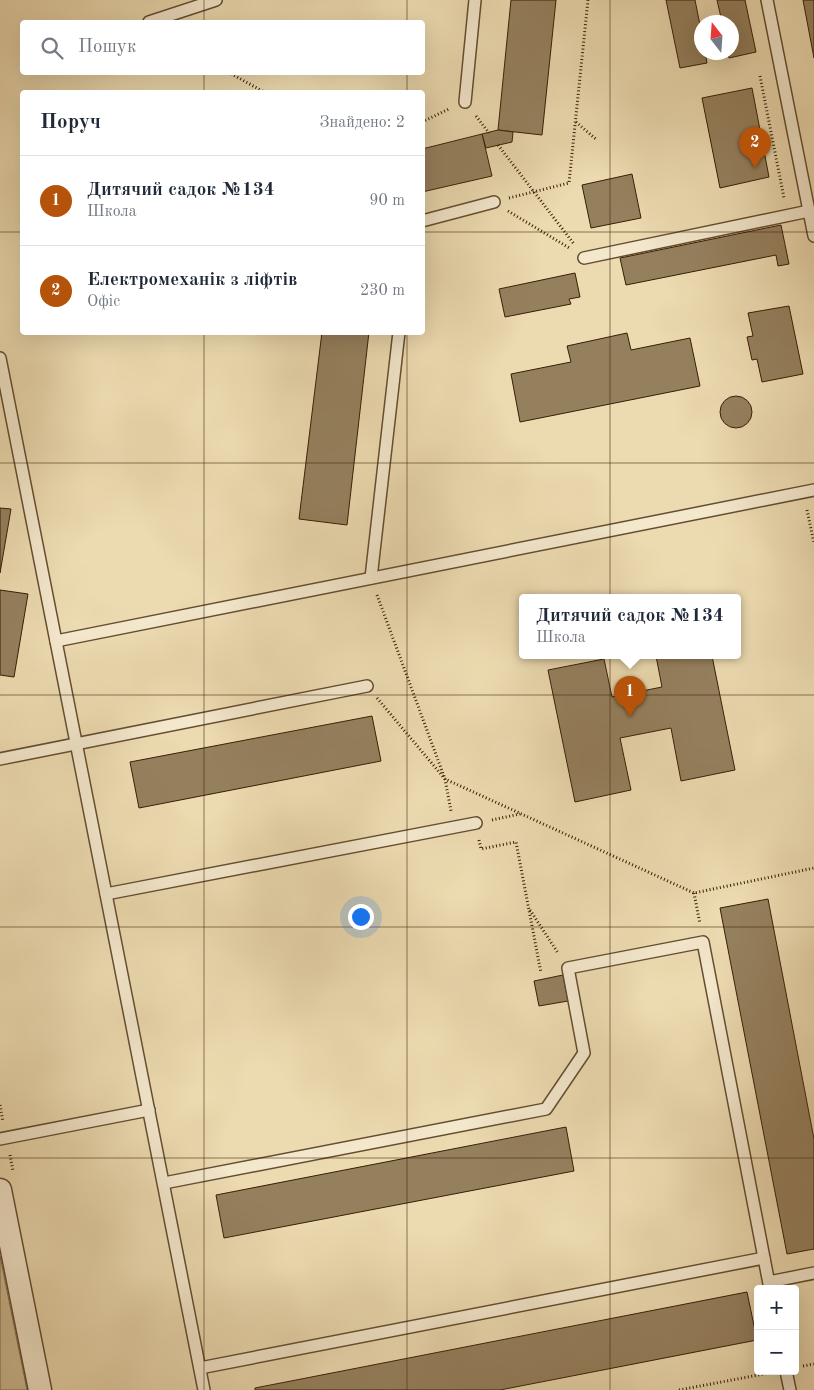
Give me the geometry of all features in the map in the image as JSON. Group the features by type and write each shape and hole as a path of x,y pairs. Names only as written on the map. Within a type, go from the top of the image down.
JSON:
{"street":[{"path":"0,1190 40,1390"}],"lane":[{"path":"155,20 216,0"},
{"path":"465,102 476,0"},
{"path":"768,0 814,236"},
{"path":"425,220 494,202"},
{"path":"584,258 809,211"},
{"path":"371,578 399,335"},
{"path":"0,358 204,1390"},
{"path":"56,641 809,491"},
{"path":"0,759 367,686"},
{"path":"106,894 476,823"},
{"path":"164,1183 546,1109 584,1053 568,968 703,942 770,1285 814,1273"},
{"path":"0,1139 149,1110"},
{"path":"200,1368 764,1258"},
{"path":"787,1375 790,1390"}],"path":[{"path":"494,202 569,183 588,0"},
{"path":"233,75 260,90"},
{"path":"760,76 788,216"},
{"path":"425,121 465,102"},
{"path":"575,121 597,140"},
{"path":"498,145 584,258"},
{"path":"494,202 584,258"},
{"path":"809,491 814,543"},
{"path":"371,578 445,779 454,827"},
{"path":"367,686 445,779 694,893 814,868"},
{"path":"476,823 520,814"},
{"path":"481,849 516,842 541,973"},
{"path":"694,893 703,942"},
{"path":"529,907 568,968"},
{"path":"678,1390 755,1375"}],"shaded area":[{"path":"0,1256 27,1390 0,1390"}],"building":[{"path":"511,0 556,0 542,135 498,130"},
{"path":"666,0 695,0 698,15 694,15 694,60 706,60 707,63 680,68"},
{"path":"717,0 745,0 756,52 739,56 739,15 720,15"},
{"path":"803,0 814,0 814,58"},
{"path":"752,88 769,177 720,188 702,98"},
{"path":"498,130 513,132 512,142 486,148 482,134"},
{"path":"482,134 492,176 425,191 425,148"},
{"path":"632,174 641,218 591,228 582,185"},
{"path":"781,225 789,264 778,266 776,255 626,285 620,258"},
{"path":"575,273 580,297 569,299 571,304 505,317 499,289"},
{"path":"789,306 803,374 762,382 757,359 752,360 747,337 753,336 748,313"},
{"path":"627,333 631,350 690,338 700,386 520,422 511,374 571,362 567,346"},
{"path":"322,335 369,335 347,525 299,519"},
{"path":"736,396 742,397 747,401 751,406 751,418 747,423 742,427 736,428 730,427 725,423 721,418 720,412 721,406 725,401 730,397"},
{"path":"0,508 11,509 0,573"},
{"path":"0,590 28,594 14,677 0,675"},
{"path":"604,659 612,697 662,687 657,659 713,659 735,770 681,781 671,728 620,738 631,790 575,802 548,670"},
{"path":"372,716 381,761 139,808 130,762"},
{"path":"768,899 814,1139 814,1249 787,1254 720,908"},
{"path":"563,975 568,1001 539,1006 534,981"},
{"path":"566,1127 574,1171 224,1238 216,1195"},
{"path":"747,1292 754,1326 754,1341 500,1390 255,1390 255,1388"}],"place":[{"name":"Електромеханік з ліфтів","path":"755,168"},
{"name":"Дитячий садок №134","path":"630,717"}]}
